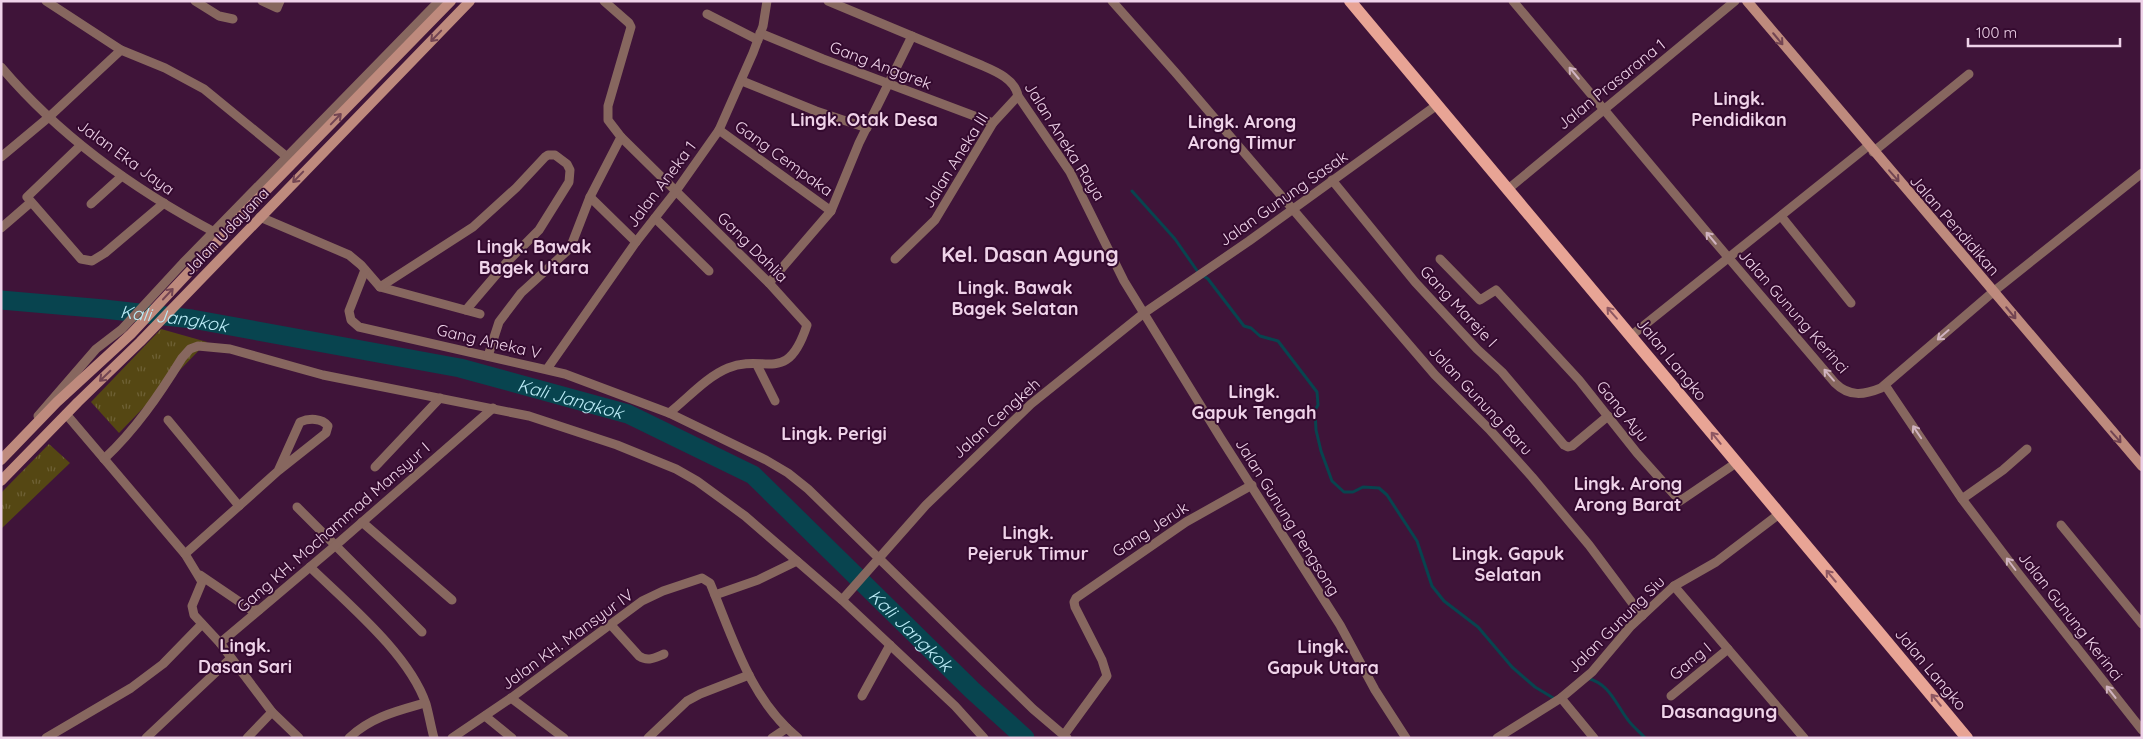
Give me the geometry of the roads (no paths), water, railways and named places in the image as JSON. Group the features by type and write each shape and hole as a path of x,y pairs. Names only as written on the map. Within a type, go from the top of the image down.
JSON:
{"main road":[{"name":"Jalan Udayana","path":"1,460 58,402 131,334 177,277 218,234 291,160 310,146 451,1"},
{"name":"Jalan Udayana","path":"1,481 140,342 470,1"},
{"name":"Jalan Langko","path":"1350,1 1507,190 1632,335 1967,738"},
{"name":"Jalan Pendidikan","path":"1747,1 2142,466"},
{"path":"310,146 320,155"}],"street":[{"path":"46,1 121,50 165,68 204,89 291,160 439,1"},
{"path":"195,1 219,16 233,19"},
{"path":"262,1 277,8 280,1"},
{"name":"Gang Dahlia","path":"604,1 631,27 608,106 608,120 621,138 769,283 807,325 798,346 787,360 776,366 757,365"},
{"name":"Jalan Aneka 1","path":"548,369 636,242 676,192 720,130 759,37 767,1"},
{"name":"Jalan Aneka Raya","path":"828,1 843,4 995,72 1014,86 1018,96 1070,172 1106,246 1144,313"},
{"name":"Jalan Gunung Baru","path":"1112,1 1176,72 1435,375 1489,429 1532,477 1589,545 1642,616"},
{"name":"Jalan Gunung Kerinci","path":"1513,1 1838,386 1849,392 1861,395 1885,385 1962,499 2142,730"},
{"name":"Jalan Prasarana 1","path":"1507,190 1735,1"},
{"name":"Gang Anggrek","path":"706,14 759,37 993,123"},
{"path":"769,283 831,211 887,83 912,36"},
{"path":"1,157 49,117 121,50"},
{"name":"Jalan Eka Jaya","path":"1,67 21,90 80,146 164,204 218,234"},
{"path":"1632,335 1781,216 1968,74"},
{"path":"742,81 816,111 867,128"},
{"name":"Jalan Aneka III","path":"895,259 936,220 993,123 1018,96"},
{"name":"Jalan Gunung Sasak","path":"1144,313 1293,210 1437,105"},
{"name":"Gang Cempaka","path":"720,130 831,211"},
{"path":"488,356 499,322 521,293 571,246 590,197 621,138"},
{"path":"80,146 27,197 30,203 73,252 83,260 95,260 164,204"},
{"path":"380,286 463,235 516,188 547,156 551,154 560,158 570,170 570,175 556,205 539,230 507,262 466,310"},
{"path":"1885,385 1993,292 2142,173"},
{"path":"91,204 122,176"},
{"name":"Gang Mareje I","path":"1332,180 1415,282 1477,349 1502,372 1564,445 1568,448 1608,416"},
{"path":"590,197 636,242"},
{"path":"1,228 30,203"},
{"path":"1781,216 1851,303"},
{"path":"260,217 349,255 380,286 480,314"},
{"path":"655,218 709,271"},
{"name":"Gang Ayu","path":"1440,259 1465,287 1480,300 1496,290 1579,380 1637,452 1680,501 1736,462"},
{"name":"Gang Aneka V","path":"365,270 350,311 351,320 359,327 548,369 602,386 669,413 766,460 788,473 808,489 877,560 1033,709 1065,737"},
{"path":"1,453 33,422 96,349 122,329 177,277"},
{"name":"Jalan Gunung Pengsong","path":"1144,313 1340,625 1375,690 1406,738"},
{"name":"Jalan Cengkeh","path":"842,600 926,505 999,433 1031,404 1144,313"},
{"path":"104,459 125,440 142,419 182,358 190,349 198,346 230,349 323,376 529,416 598,438 676,468 696,481 745,516 842,600 955,706 984,738"},
{"path":"669,413 720,372 734,366 757,365 775,401"},
{"path":"375,467 440,398"},
{"name":"Gang KH. Mochammad Mansyur I","path":"220,643 493,408"},
{"path":"66,414 185,554 202,584 192,604 192,610 220,643 272,712 299,738"},
{"path":"168,420 239,506"},
{"path":"185,554 278,471 326,433 328,426 320,420 300,422 278,471"},
{"path":"1962,499 2003,470 2027,449"},
{"name":"Gang Jeruk","path":"1065,737 1083,706 1105,681 1107,676 1102,660 1075,607 1076,598 1186,522 1252,485"},
{"path":"297,507 422,632"},
{"name":"Jalan Gunung Siu","path":"1497,738 1560,700 1592,672 1630,627 1674,586 1716,562 1779,514"},
{"path":"362,522 452,600"},
{"path":"2061,525 2142,624"},
{"path":"797,561 764,577 715,596 749,675 766,704 798,738"},
{"path":"310,567 398,656 413,678 425,703 434,738"},
{"path":"198,575 247,608 259,610"},
{"name":"Jalan KH. Mansyur IV","path":"452,738 511,698 642,601 699,578 710,583 715,596"},
{"path":"1674,586 1804,738"},
{"path":"46,738 132,688 163,664 202,624"},
{"path":"611,625 639,656 645,660 664,654"},
{"path":"862,696 890,646"},
{"name":"Gang I","path":"1671,696 1728,649"},
{"path":"146,738 230,658"},
{"path":"648,738 687,701 749,675"},
{"path":"511,698 564,738"},
{"path":"1560,700 1594,738"},
{"path":"349,738 365,725 381,716 425,703"},
{"path":"247,738 272,712"},
{"path":"485,716 512,738"},
{"path":"772,738 787,728"}],"waterway":[{"path":"1132,191 1175,239 1198,272 1208,279 1244,326 1251,328 1260,336 1278,341 1317,392 1318,405 1315,410 1316,430 1321,451 1332,481 1344,492 1353,492 1363,487 1379,488 1387,495 1417,541 1432,586 1444,601 1478,627 1512,667 1535,687 1555,699"},
{"name":"Kali Jangkok","path":"1,300 192,319 460,368 628,414 753,475 972,690 1025,738"},
{"path":"1587,678 1607,689 1630,723 1645,738"}],"district":[{"name":"Lingk. Pendidikan","path":"1739,108"},
{"name":"Lingk. Otak Desa","path":"864,119"},
{"name":"Lingk. Arong Arong Timur","path":"1242,131"},
{"name":"Kel. Dasan Agung","path":"1030,254"},
{"name":"Lingk. Bawak Bagek Utara","path":"534,256"},
{"name":"Lingk. Bawak Bagek Selatan","path":"1015,297"},
{"name":"Lingk. Gapuk Tengah","path":"1254,401"},
{"name":"Lingk. Perigi","path":"834,433"},
{"name":"Lingk. Arong Arong Barat","path":"1628,493"},
{"name":"Lingk. Pejeruk Timur","path":"1028,542"},
{"name":"Lingk. Gapuk Selatan","path":"1508,563"},
{"name":"Lingk. Dasan Sari","path":"245,655"},
{"name":"Lingk. Gapuk Utara","path":"1323,656"},
{"name":"Dasanagung","path":"1719,711"}]}
